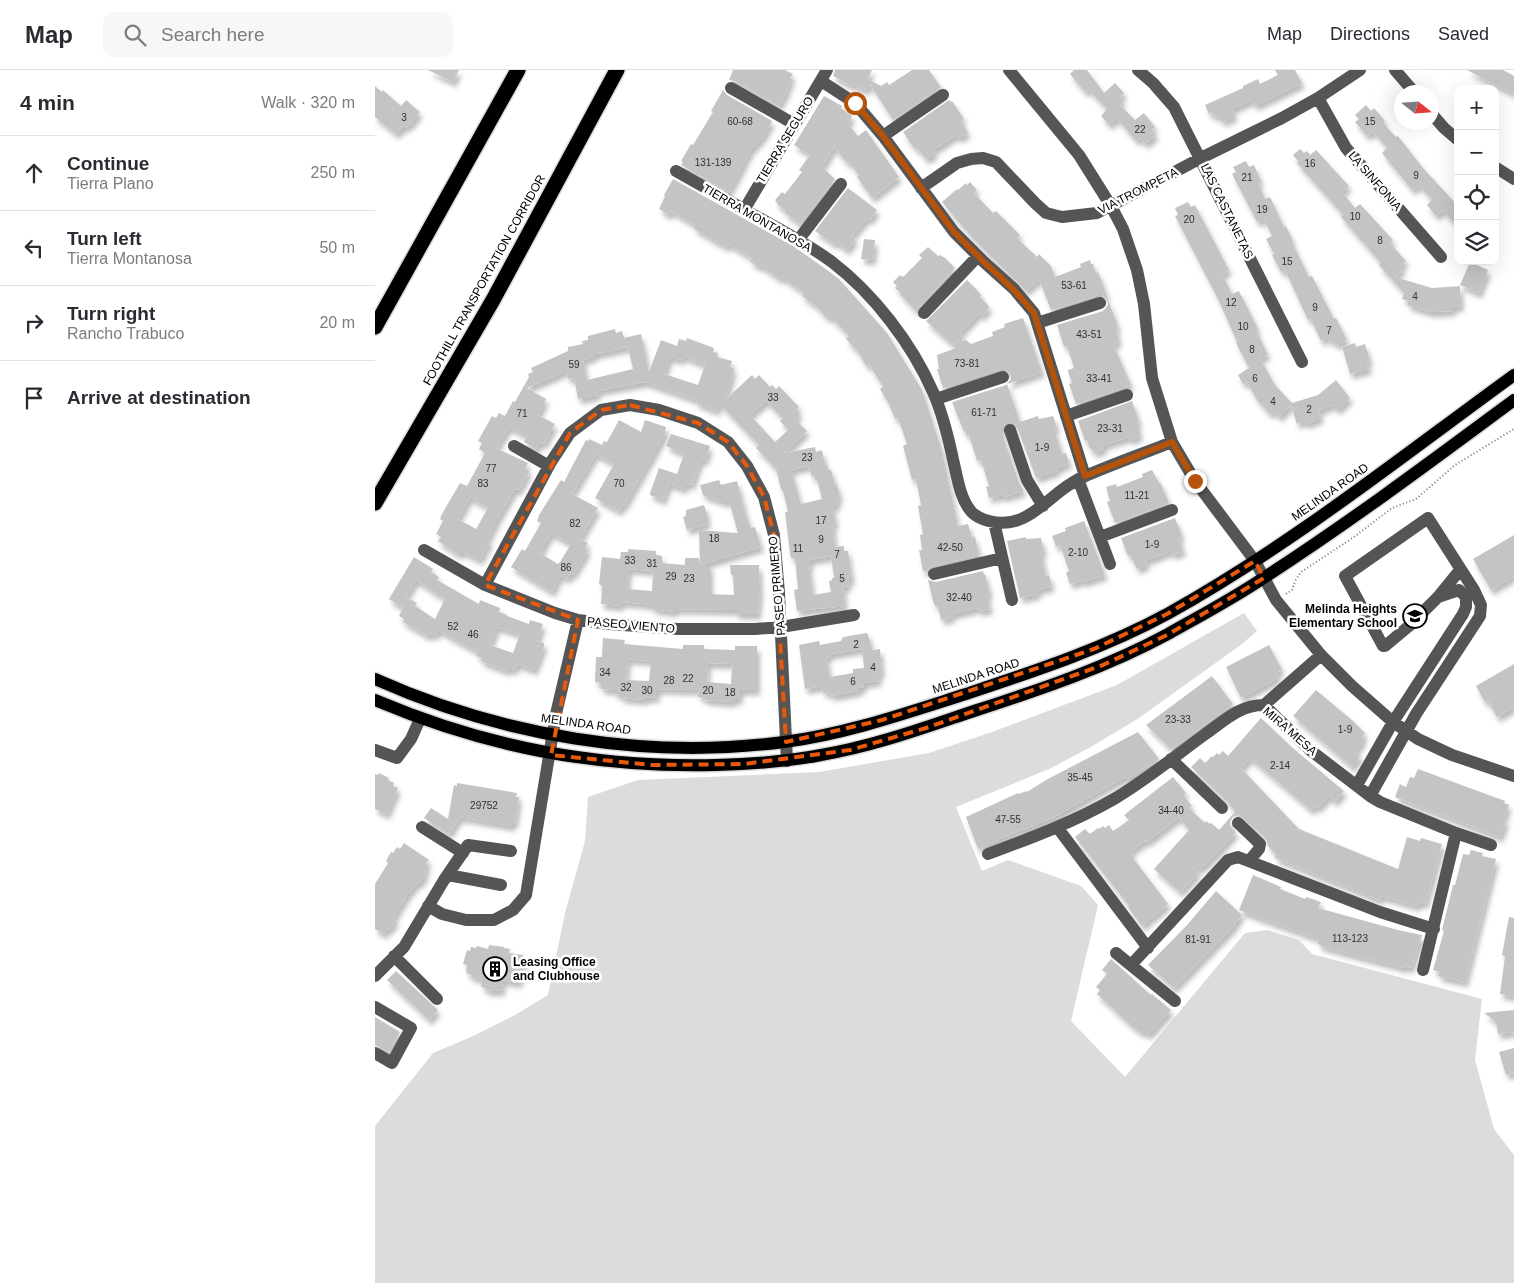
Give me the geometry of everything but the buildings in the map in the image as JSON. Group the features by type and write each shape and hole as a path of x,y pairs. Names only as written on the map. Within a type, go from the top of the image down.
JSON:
{"highway":[{"path":"375,327 518,70"},
{"name":"FOOTHILL TRANSPORTATION CORRIDOR","path":"375,503 493,300 617,70"}],"main road":[{"name":"MELINDA ROAD","path":"375,679 412,695 472,716 553,736 628,745 678,747 735,746 786,742 841,731 1037,671 1094,649 1167,614 1255,561 1339,504 1514,375"},
{"path":"375,700 420,719 551,754 652,765 744,764 787,761 850,750 1061,682 1103,665 1160,638 1264,578 1423,468 1514,400"}],"street":[{"path":"1009,70 1079,155 1123,229 1137,270 1144,304 1152,378 1172,442 1195,481 1255,561 1276,600 1321,655 1393,722 1418,739 1452,755 1514,776"},
{"name":"LAS CASTANETAS","path":"1138,70 1153,83 1174,107 1301,362"},
{"name":"VIA TROMPETA","path":"921,188 957,162 971,158 983,158 997,162 1046,213 1062,217 1097,213 1318,98 1360,70"},
{"path":"1395,70 1408,85"},
{"path":"824,75 855,103 883,136 954,232 1014,290 1034,313 1066,416 1100,537 1110,564"},
{"name":"TIERRA SEGURO","path":"744,210 824,75"},
{"path":"731,88 794,124"},
{"path":"883,136 943,95"},
{"name":"LA SINFONIA","path":"1318,98 1346,148 1441,257"},
{"path":"1439,122 1454,137"},
{"path":"1499,169 1514,179"},
{"name":"TIERRA MONTANOSA","path":"676,171 799,239 833,263 868,295 914,354 935,399 947,436 962,496 970,512 987,521 1001,523 1023,518 1043,506 1063,488 1082,477 1172,442"},
{"path":"799,239 841,184"},
{"path":"924,313 978,256"},
{"path":"1037,323 1099,303"},
{"path":"935,399 1003,377"},
{"path":"1066,416 1127,394"},
{"name":"PASEO PRIMERO","path":"485,585 549,466 570,433 601,410 630,405 659,410 697,423 728,442 747,466 764,497 774,535 781,627 787,761"},
{"path":"1010,430 1027,480 1043,506"},
{"path":"514,446 549,466"},
{"path":"1100,537 1171,510"},
{"path":"1370,796 1407,731 1480,616 1481,605 1478,598 1429,519 1427,518 1345,576 1383,646 1385,646 1409,626 1460,570"},
{"path":"994,522 1012,600"},
{"name":"PASEO VIENTO","path":"424,550 485,585 577,620 678,629 755,629 781,627 854,615"},
{"path":"934,574 1002,558"},
{"path":"1357,785 1393,722 1466,607 1466,597 1459,590 1437,597"},
{"path":"428,906 442,914 466,920 494,920 513,910 526,895 551,754 556,714 577,620"},
{"path":"1265,706 1321,655"},
{"name":"MIRA MESA","path":"988,854 1057,827 1112,800 1157,772 1171,759 1237,711 1252,705 1265,706 1310,750 1380,802 1491,845"},
{"path":"375,750 397,758 411,739 420,719"},
{"path":"1171,759 1222,808"},
{"path":"1237,823 1260,844 1259,849 1249,861"},
{"path":"1057,827 1148,948"},
{"path":"422,828 463,853"},
{"path":"1423,970 1456,833"},
{"path":"376,974 404,947 468,845 511,852"},
{"path":"1131,966 1228,860 1238,857 1379,912 1434,929"},
{"path":"448,875 501,885"},
{"path":"1116,953 1175,1001"},
{"path":"395,956 437,999"},
{"path":"375,1007 411,1028 392,1063 375,1054"}],"path":[{"path":"1276,600 1292,590 1301,572 1354,537 1392,508 1416,499 1455,465 1514,429"}],"highlighted area":[{"path":"630,405 698,423 728,442 747,466 764,497 774,535 786,742 882,720 1094,649 1167,614 1255,561 1264,578 1167,635 1103,665 926,728 850,750 744,764 652,765 551,755 578,620 485,585 570,433 601,410"}],"shaded area":[{"path":"1244,613 1257,631 1242,644 1139,718 1049,769 956,807 982,871 1008,860 1081,886 1098,905 1071,1021 1125,1077 1245,933 1267,930 1299,940 1312,954 1482,999 1475,1060 1494,1129 1514,1155 1514,1283 375,1283 375,1126 433,1053 515,1015 548,995 565,913 585,841 588,797 638,780 819,772 929,753 992,732 1117,685"}],"place":[{"name":"Melinda Heights Elementary School","path":"1415,616"},
{"name":"Leasing Office and Clubhouse","path":"495,969"}],"route":[{"path":"855,103 883,136 954,232 1014,290 1034,313 1085,476 1172,442 1195,481"}]}
